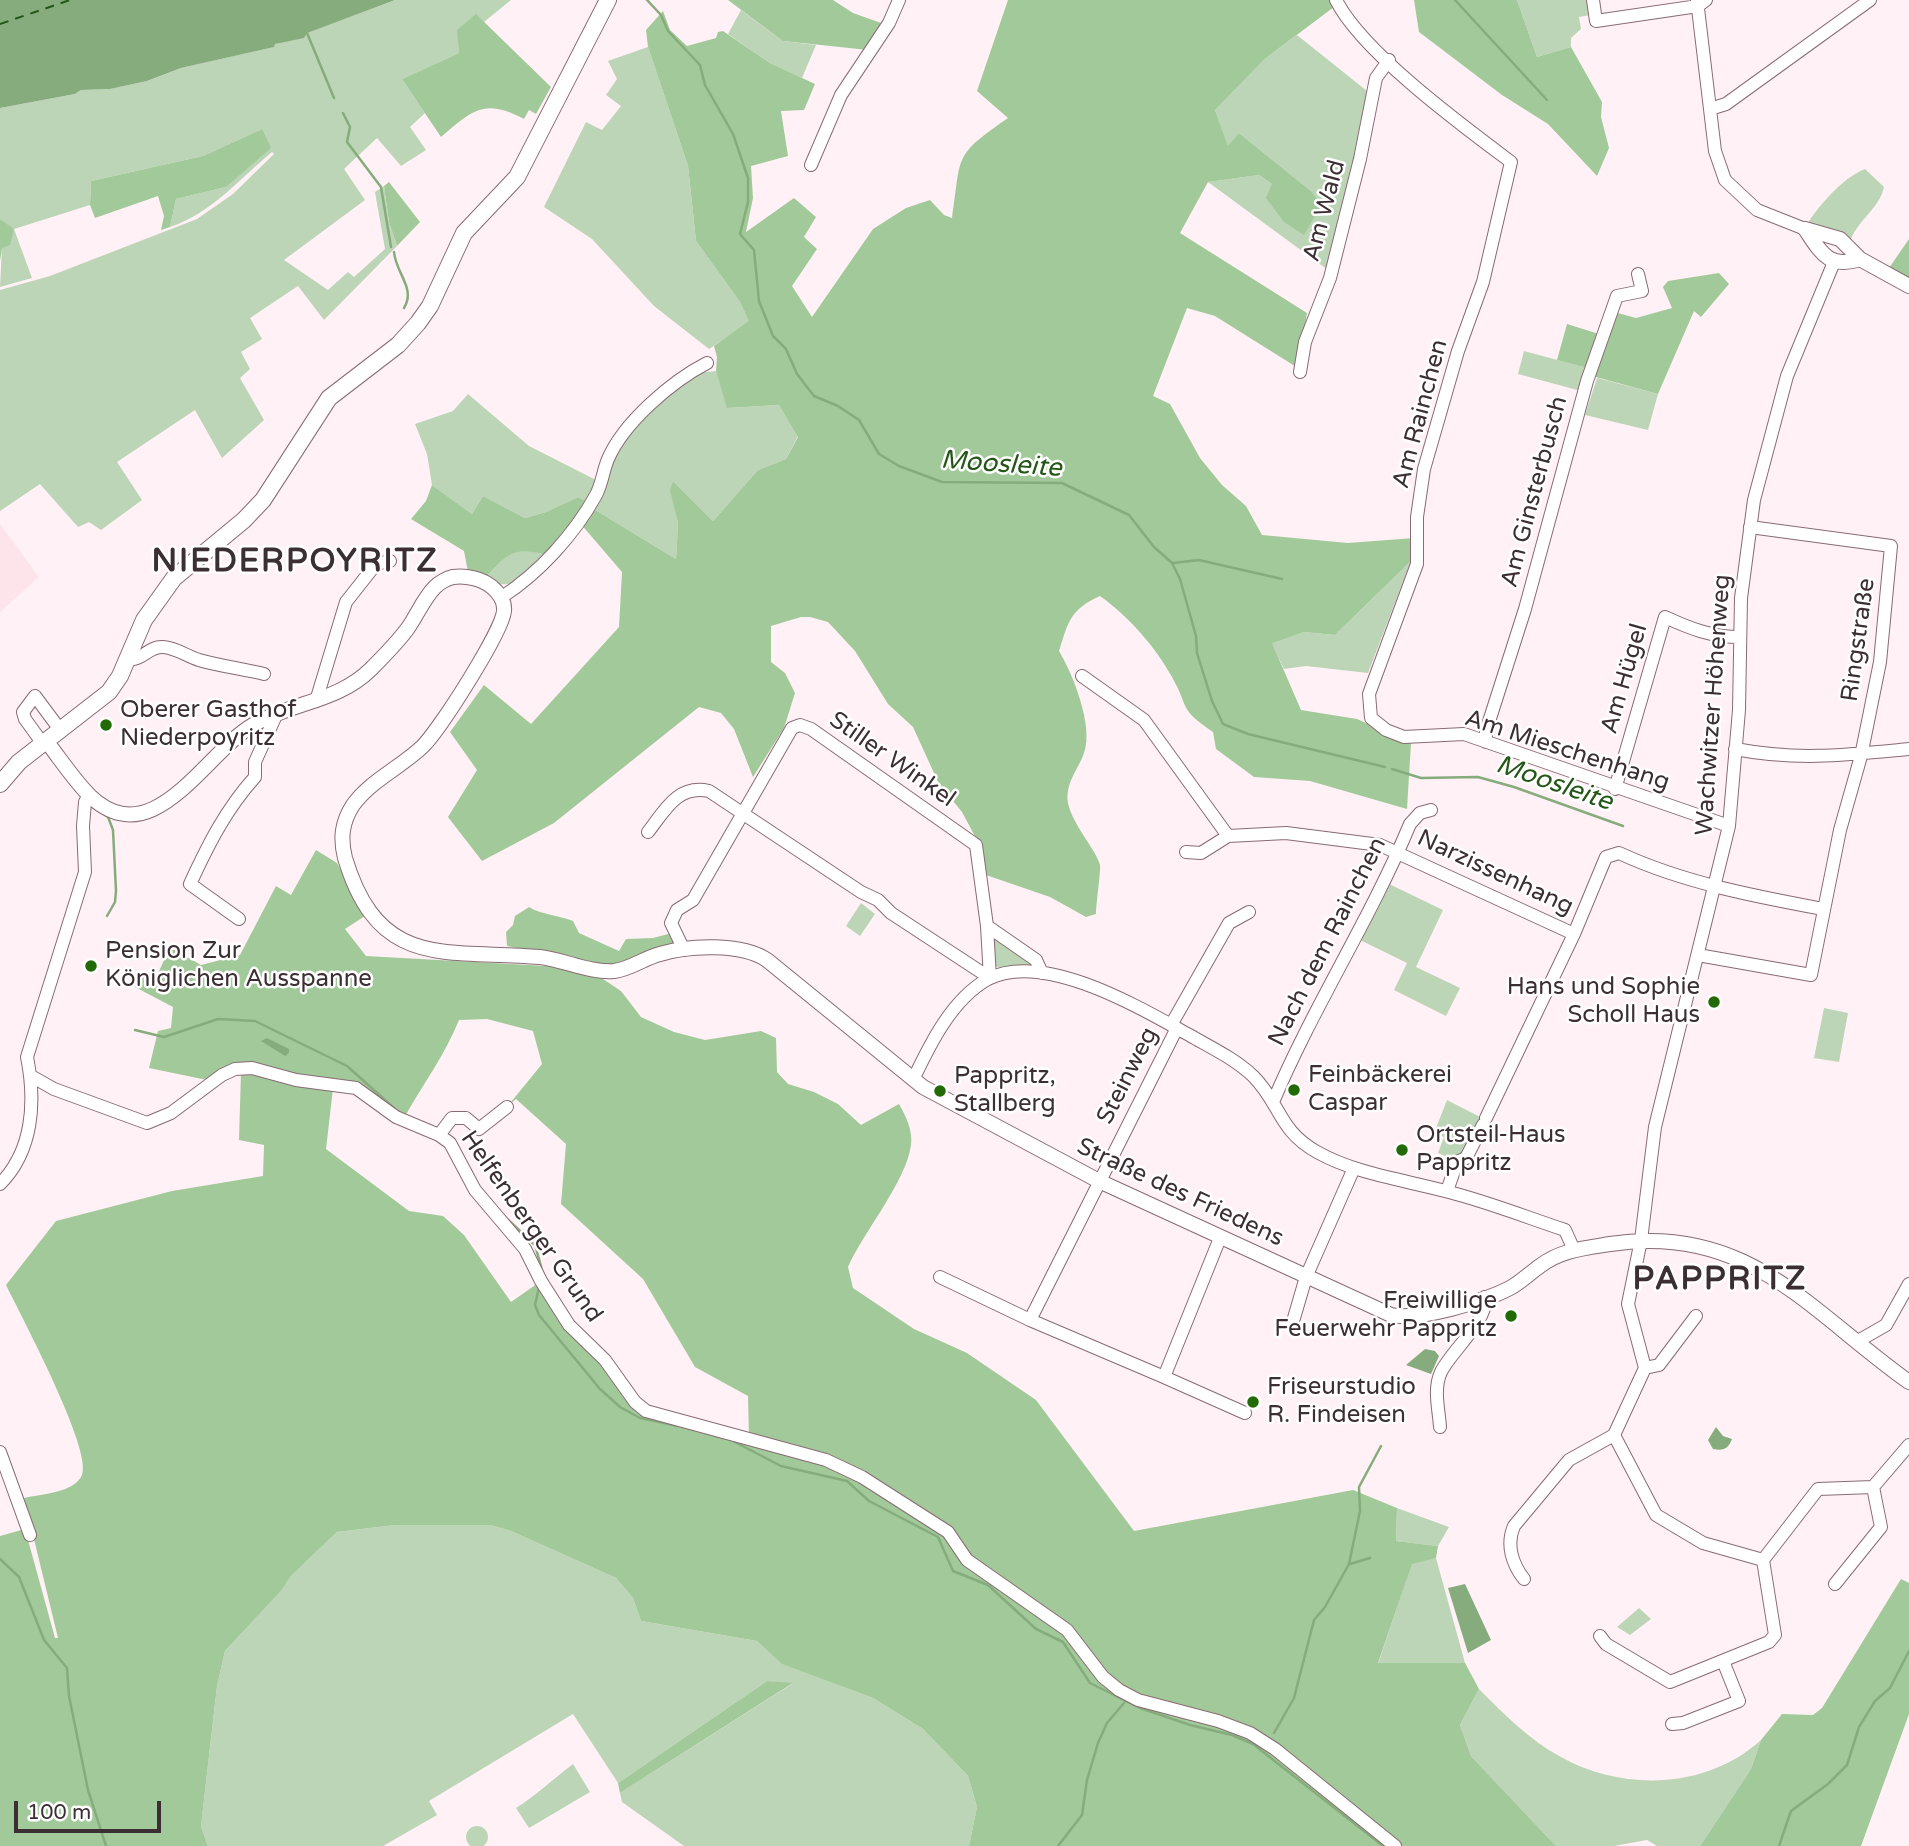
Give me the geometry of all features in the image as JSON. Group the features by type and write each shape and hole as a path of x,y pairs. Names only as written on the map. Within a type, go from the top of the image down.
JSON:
{"main road":[{"path":"0,784 19,762 109,692 128,659 144,620 166,588 184,568 244,520 263,500 329,398 398,345 418,323 430,306 464,233 517,177 608,0"}],"street":[{"path":"811,165 841,95 889,23 899,0"},
{"path":"1336,0 1343,12 1389,60"},
{"path":"1593,0 1596,21 1701,2 1715,151 1725,180 1757,209 1805,229 1840,239 1860,259 1909,286"},
{"path":"1710,109 1726,104 1870,0"},
{"name":"Am Rainchen","path":"1371,718 1369,694 1417,564 1417,517 1424,469 1458,351 1483,282 1511,162 1450,114 1389,60"},
{"name":"Am Wald","path":"1300,372 1305,342 1329,278 1360,159 1376,78 1389,60"},
{"path":"1805,229 1822,253 1834,262 1845,264 1860,259"},
{"name":"Wachwitzer Höhenweg","path":"1645,1368 1628,1304 1641,1240 1654,1127 1729,826 1740,637 1750,527 1759,474 1783,388 1834,262"},
{"name":"Am Ginsterbusch","path":"1486,742 1486,731 1525,609 1595,353 1617,296 1642,290 1638,274"},
{"path":"61,731 35,696 29,700 23,712 24,719 89,795 110,810 123,814 156,810 172,800 236,736 277,713 345,690 364,676 408,628 435,587 449,578 466,577 485,582 502,597 540,569 597,493 608,458 632,425 685,375 707,363"},
{"name":"Ringstraße","path":"1750,527 1891,546 1880,662 1861,756"},
{"path":"316,701 316,694 327,673 332,644 346,602 376,564 390,561"},
{"name":"Straße des Friedens","path":"502,597 503,615 495,634 431,736 424,746 357,800 345,822 342,837 346,859 357,886 387,930 409,945 423,950 475,955 550,958 613,971 660,953 684,950 734,948 759,954 913,1080 1099,1181 1397,1316 1417,1315 1485,1297 1513,1286 1550,1259 1574,1250 1641,1240 1668,1240 1706,1246 1745,1261 1789,1288 1909,1382"},
{"name":"Am Hügel","path":"1615,789 1665,617 1694,631 1719,637 1740,637"},
{"path":"128,659 138,659 152,648 163,648 185,652 198,660 264,674"},
{"path":"1082,676 1144,720 1228,836 1201,853 1186,852"},
{"path":"239,919 190,884 214,833 238,796 255,777 260,747 277,713"},
{"name":"Am Mieschenhang","path":"1371,718 1386,730 1404,737 1455,734 1486,742 1615,789 1729,826"},
{"name":"Stiller Winkel","path":"743,812 792,728 800,725 811,729 976,845 987,926"},
{"path":"1735,749 1776,757 1861,756 1909,749"},
{"path":"1698,955 1811,975 1840,830 1861,756"},
{"path":"648,832 671,802 687,790 709,791 860,892 874,908 891,914 990,978"},
{"path":"0,1184 23,1155 31,1076 27,1057 85,872 82,826 85,802 89,795"},
{"name":"Nach dem Rainchen","path":"1273,1102 1299,1040 1323,1000 1414,818 1431,810"},
{"path":"684,950 671,923 677,911 693,900 743,812"},
{"path":"1711,820 1724,849"},
{"path":"735,827 748,827 755,821"},
{"name":"Narzissenhang","path":"1228,836 1286,833 1334,836 1398,851 1574,934"},
{"path":"1447,1191 1457,1162 1466,1158 1574,934 1606,858 1619,853 1713,887 1823,909"},
{"name":"Steinweg","path":"1030,1320 1228,923 1249,912"},
{"path":"987,926 990,978"},
{"path":"987,926 1036,960 1042,973"},
{"path":"913,1080 956,1005 990,978 1014,971 1042,973 1129,1002 1236,1062 1254,1078 1273,1102 1284,1126 1298,1140 1354,1168 1447,1191 1565,1230 1574,1250"},
{"name":"Helfenberger Grund","path":"31,1076 54,1089 147,1124 159,1121 235,1069 252,1068 296,1080 356,1088 396,1117 439,1135 450,1143 475,1190 525,1249 542,1284 569,1325 605,1360 635,1402 646,1410 826,1460 862,1477 948,1532 967,1560 1067,1630 1103,1677 1119,1690 1138,1700 1218,1721 1250,1733 1275,1749 1395,1846"},
{"path":"439,1135 452,1118 466,1118 479,1129 508,1108"},
{"path":"1294,1318 1306,1276 1354,1168"},
{"path":"1164,1377 1220,1238"},
{"path":"940,1277 1030,1320 1245,1413"},
{"path":"1858,1341 1886,1325 1909,1284"},
{"path":"1440,1427 1437,1384 1441,1372 1481,1317 1485,1297"},
{"path":"1524,1579 1515,1568 1509,1538 1514,1526 1569,1460 1614,1435 1645,1368 1659,1365 1696,1316"},
{"path":"1614,1435 1656,1515 1703,1543 1763,1560"},
{"path":"1600,1636 1606,1644 1664,1681 1670,1682 1769,1642 1775,1635 1763,1560 1818,1489 1873,1487 1909,1446"},
{"path":"0,1452 30,1535"},
{"path":"1835,1584 1881,1527 1873,1487"},
{"path":"1672,1724 1683,1723 1739,1701 1723,1661"}],"shaded area":[{"path":"0,0 395,0 307,33 304,38 275,44 274,47 181,68 147,81 110,89 81,90 75,94 0,108"},
{"path":"395,0 511,0 484,22 476,15 458,30 459,53 402,79 425,113 410,127 426,150 401,166 377,138 344,169 365,200 284,260 328,290 348,272 354,277 385,249 375,192 384,186 389,222 397,246 324,320 298,286 250,318 262,339 241,352 250,369 240,378 264,420 222,458 195,410 117,462 142,500 101,530 89,522 78,527 40,484 0,511 0,290 50,276 197,219 233,194 274,154 272,152 212,204 170,227 176,199 226,187 262,129 203,156 91,181 90,205 14,229 32,278 0,287 2,248 14,230 0,219 0,108 75,94 81,90 110,89 147,81 181,68 273,47"},
{"path":"728,0 833,0 853,13 884,24 868,50 783,41"},
{"path":"1008,0 1331,0 1334,7 1266,58 1215,110 1228,146 1239,133 1311,191 1321,205 1304,235 1284,222 1266,198 1272,184 1259,175 1208,182 1180,233 1307,313 1298,368 1215,316 1187,308 1153,396 1170,404 1200,458 1222,485 1246,506 1262,535 1348,543 1414,538 1411,561 1335,635 1304,632 1272,643 1301,710 1357,719 1411,743 1407,809 1310,781 1254,777 1216,749 1213,732 1186,708 1158,654 1131,622 1100,596 1076,611 1065,631 1059,651 1076,687 1086,729 1084,753 1070,783 1068,803 1074,820 1100,865 1096,914 1086,917 1050,897 986,875 978,842 962,812 939,784 913,727 888,704 855,651 828,622 810,617 771,626 771,662 785,673 795,693 784,728 753,777 734,729 721,713 699,707 554,823 482,861 448,817 477,770 450,732 484,685 531,724 619,627 622,572 580,523 592,508 676,559 678,523 670,490 673,481 713,521 758,470 786,459 798,437 779,405 727,408 716,371 717,357 714,346 749,321 740,302 696,241 688,166 648,47 646,30 663,11 670,30 687,46 716,38 718,32 723,31 770,63 815,84 804,110 781,111 788,156 751,166 753,198 746,232 794,198 816,217 804,237 817,249 792,286 812,317 873,229 906,208 930,200 944,215 952,218 959,169 968,150 1008,118 977,91"},
{"path":"1414,0 1517,0 1537,57 1571,47 1602,102 1601,117 1609,148 1597,176 1548,124 1502,95 1419,32"},
{"path":"1517,0 1588,0 1590,15 1579,17 1581,29 1571,38 1571,47 1537,57"},
{"path":"741,10 783,41 816,45 802,78 770,63 728,34"},
{"path":"476,14 551,87 536,114 529,110 524,119 499,109 480,110 441,137 402,79 459,53 457,30"},
{"path":"1297,35 1367,91 1362,131 1328,270 1208,182 1259,175 1272,184 1311,191 1239,133 1228,147 1215,110 1266,58"},
{"path":"648,47 688,166 696,241 740,302 750,322 709,349 654,306 592,239 544,207 586,122 602,130 621,106 606,95 617,79 608,61"},
{"path":"262,129 271,148 226,187 176,199 170,227 161,230 164,216 158,196 95,218 90,205 91,181 203,156"},
{"path":"1865,169 1884,187 1878,202 1851,239 1810,225 1809,221 1834,191"},
{"path":"389,182 420,222 397,246 389,222 384,186"},
{"path":"0,219 14,229 10,245 2,248 0,261"},
{"path":"1909,239 1909,279 1889,268"},
{"path":"1719,273 1729,284 1701,317 1694,311 1658,394 1592,376 1614,312 1636,318 1672,308 1663,287 1668,281"},
{"path":"1567,324 1599,334 1587,368 1557,360"},
{"path":"1524,351 1587,368 1581,391 1518,374"},
{"path":"716,371 728,408 779,405 798,436 786,459 758,470 713,521 673,481 671,490 678,523 676,559 592,508 621,443 652,408 697,373"},
{"path":"1597,378 1658,394 1648,430 1585,415"},
{"path":"468,394 529,446 596,480 588,502 578,497 546,512 525,518 483,496 472,514 432,485 427,454 415,424 453,411"},
{"path":"432,485 472,514 483,496 525,518 546,512 578,497 588,502 547,555 526,551 512,554 485,578 468,572 464,551 411,519 426,501"},
{"path":"0,524 39,577 0,612"},
{"path":"523,549 547,555 526,575 512,583 495,583 485,578 507,555"},
{"path":"1411,561 1368,673 1306,666 1284,669 1271,642 1304,632 1335,635"},
{"path":"316,850 337,863 365,916 345,929 366,956 547,966 603,979 621,991 641,1017 674,1032 705,1040 761,1031 776,1038 777,1072 788,1084 814,1092 838,1104 861,1125 899,1104 911,1134 908,1159 848,1267 853,1288 914,1329 967,1353 1036,1400 1134,1531 1353,1490 1397,1508 1396,1541 1438,1546 1436,1558 1412,1564 1378,1663 1465,1663 1479,1689 1460,1725 1471,1756 1556,1846 969,1846 977,1807 968,1776 923,1729 873,1698 782,1664 757,1641 641,1621 633,1598 616,1578 511,1531 490,1525 395,1525 337,1532 291,1576 281,1591 225,1651 217,1686 201,1826 208,1846 0,1846 0,1536 25,1529 55,1638 58,1638 24,1498 65,1489 72,1486 82,1475 77,1439 39,1351 6,1285 56,1221 172,1191 263,1176 264,1145 239,1140 241,1072 207,1080 149,1068 158,1031 171,1028 173,1007 135,987 141,973 156,978 170,947 201,965 240,955 276,886 291,895","holes":["487,1019 533,1031 542,1064 507,1107 516,1099 566,1144 561,1204 643,1279 695,1367 748,1396 749,1438 635,1402 541,1281 511,1302 464,1235 443,1216 409,1211 326,1149 334,1080 404,1118 459,1020"]},
{"path":"1387,883 1443,910 1416,967 1460,988 1446,1016 1394,990 1407,963 1360,940"},
{"path":"861,903 875,914 860,936 846,926"},
{"path":"529,907 573,921 579,933 619,951 626,939 653,938 672,933 678,945 615,965 587,963 507,946 506,932 513,925 515,916"},
{"path":"994,934 1025,954 1034,967 1001,969 994,965"},
{"path":"1824,1008 1848,1013 1839,1062 1814,1058"},
{"path":"267,1038 289,1049 289,1053 285,1056 261,1041"},
{"path":"1447,1100 1482,1118 1466,1151 1453,1159 1438,1153 1444,1137 1434,1133"},
{"path":"1425,1349 1435,1351 1439,1356 1431,1374 1406,1365"},
{"path":"1716,1427 1723,1436 1732,1439 1723,1449 1713,1449 1708,1440"},
{"path":"1397,1508 1449,1527 1438,1546 1396,1541"},
{"path":"395,1525 490,1525 511,1531 616,1578 633,1598 641,1621 757,1641 783,1664 873,1698 923,1729 968,1776 977,1807 969,1846 684,1846 622,1802 620,1793 792,1684 767,1681 618,1783 573,1714 429,1801 437,1815 383,1846 208,1846 201,1826 217,1686 225,1651 281,1591 291,1576 337,1532"},
{"path":"1436,1558 1465,1663 1378,1664 1412,1563"},
{"path":"1901,1579 1909,1583 1909,1714 1861,1846 1700,1846 1751,1769 1761,1740 1782,1714 1813,1715 1822,1708"},
{"path":"1465,1584 1491,1640 1468,1653 1448,1588"},
{"path":"1639,1608 1651,1619 1630,1635 1617,1627"},
{"path":"767,1681 793,1683 620,1793 618,1783"},
{"path":"1479,1689 1538,1743 1585,1768 1611,1776 1664,1780 1691,1776 1716,1768 1761,1740 1751,1769 1700,1846 1657,1846 1647,1840 1614,1846 1556,1846 1471,1756 1460,1725"},
{"path":"573,1764 590,1792 529,1828 516,1808"},
{"path":"477,1826 485,1829 488,1837 485,1845 477,1848 469,1845 466,1837 469,1829"}],"waterway":[{"name":"Moosleite","path":"647,0 661,15 668,31 700,65 705,85 733,134 748,178 748,202 740,234 754,250 759,301 773,336 786,349 797,374 814,396 838,406 859,420 879,454 899,466 942,482 1062,483 1129,515 1154,547 1172,563 1180,579 1196,636 1197,653 1212,701 1223,724 1248,734 1385,767"},
{"path":"1455,0 1547,100"},
{"path":"307,33 334,98"},
{"path":"343,113 350,127 347,142 381,187 391,247"},
{"path":"394,252 407,287 404,308"},
{"path":"1173,563 1199,560 1282,579"},
{"name":"Moosleite","path":"1392,769 1421,778 1478,777 1623,826"},
{"path":"89,805 108,817 113,830 116,891 115,902 107,916"},
{"path":"135,1030 164,1037 218,1019 255,1021 347,1066 394,1108"},
{"path":"505,1217 535,1245 542,1270"},
{"path":"539,1287 535,1305 539,1315 600,1389 620,1407 640,1418 678,1426"},
{"path":"731,1440 781,1466 847,1481 869,1501 938,1537 953,1571 988,1585 1036,1629 1063,1642 1090,1683 1140,1708 1190,1725 1232,1735 1253,1744 1383,1846"},
{"path":"1274,1733 1294,1698 1314,1620 1325,1607 1349,1564 1360,1511 1359,1487 1381,1446"},
{"path":"1350,1564 1370,1558"},
{"path":"0,1559 19,1577 44,1640 67,1668 69,1696 88,1790 106,1846"},
{"path":"1779,1846 1791,1811 1828,1784 1847,1765 1859,1727 1875,1701 1890,1688 1909,1651"},
{"path":"1058,1846 1082,1815 1087,1780 1098,1743 1107,1723 1124,1703"}],"ferry route":[{"path":"0,24 70,0"}],"place":[{"name":"Oberer Gasthof Niederpoyritz","path":"106,725"},
{"name":"Pension Zur Königlichen Ausspanne","path":"91,966"},
{"name":"Hans und Sophie Scholl Haus","path":"1714,1002"},
{"name":"Feinbäckerei Caspar","path":"1294,1090"},
{"name":"Pappritz, Stallberg","path":"940,1091"},
{"name":"Ortsteil-Haus Pappritz","path":"1402,1150"},
{"name":"Freiwillige Feuerwehr Pappritz","path":"1511,1316"},
{"name":"Friseurstudio R. Findeisen","path":"1253,1402"}],"district":[{"name":"NIEDERPOYRITZ","path":"295,563"},
{"name":"PAPPRITZ","path":"1720,1281"}]}
